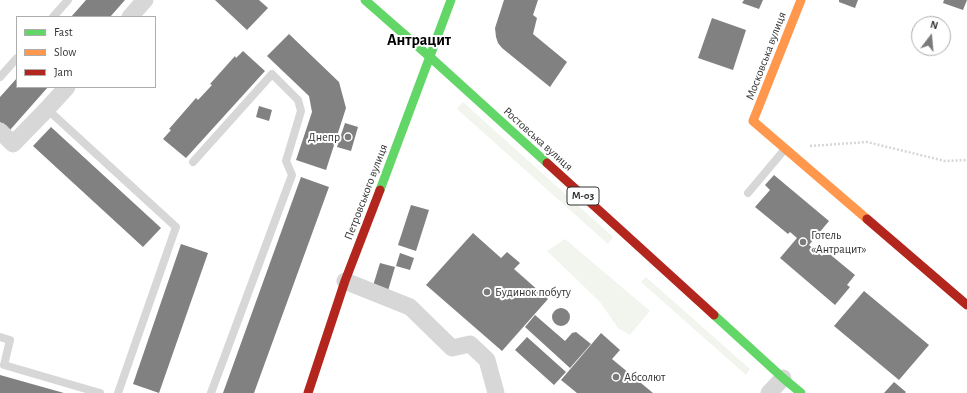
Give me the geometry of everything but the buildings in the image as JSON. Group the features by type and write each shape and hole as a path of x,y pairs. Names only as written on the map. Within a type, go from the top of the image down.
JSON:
{"main road":[{"name":"Ростовська вулиця","path":"366,0 430,57 783,385 801,393"},
{"name":"Петровського вулиця","path":"308,393 345,281 430,57 450,0"},
{"name":"Московська вулиця","path":"785,148 753,121 801,0"},
{"path":"785,148 967,305"}],"street":[{"path":"131,16 145,0"},
{"path":"0,131 13,144 66,88"},
{"path":"345,281 410,307 452,348 470,344 488,360 496,393"},
{"path":"769,393 783,385"}],"lane":[{"path":"54,16 68,0"},
{"path":"0,77 16,59"},
{"path":"193,162 272,74 298,100 301,111 286,161 292,175 211,393"},
{"path":"47,109 176,227 118,393"},
{"path":"748,193 785,148"},
{"path":"0,337 10,340 4,365 100,393"}],"path":[{"path":"785,148 867,142 945,161 967,160"}],"shaded area":[{"path":"463,102 613,237 608,244 457,109"},
{"path":"565,239 650,311 630,335 618,328 600,302 547,251"},
{"path":"646,277 750,369 746,375 641,282"}],"traffic: fast":[{"path":"365,0 547,163"},
{"path":"380,190 451,0"},
{"path":"714,315 801,393"}],"traffic: slow":[{"path":"801,0 753,121 867,219"}],"traffic: jam":[{"path":"547,163 714,315"},
{"path":"308,393 345,281 380,190"},
{"path":"867,219 967,305"}],"place":[{"name":"Днепр","path":"348,137"},
{"name":"Готель «Антрацит»","path":"803,242"},
{"name":"Будинок побуту","path":"487,292"},
{"name":"Абсолют","path":"616,377"}],"district":[{"name":"Антрацит","path":"419,40"}]}
